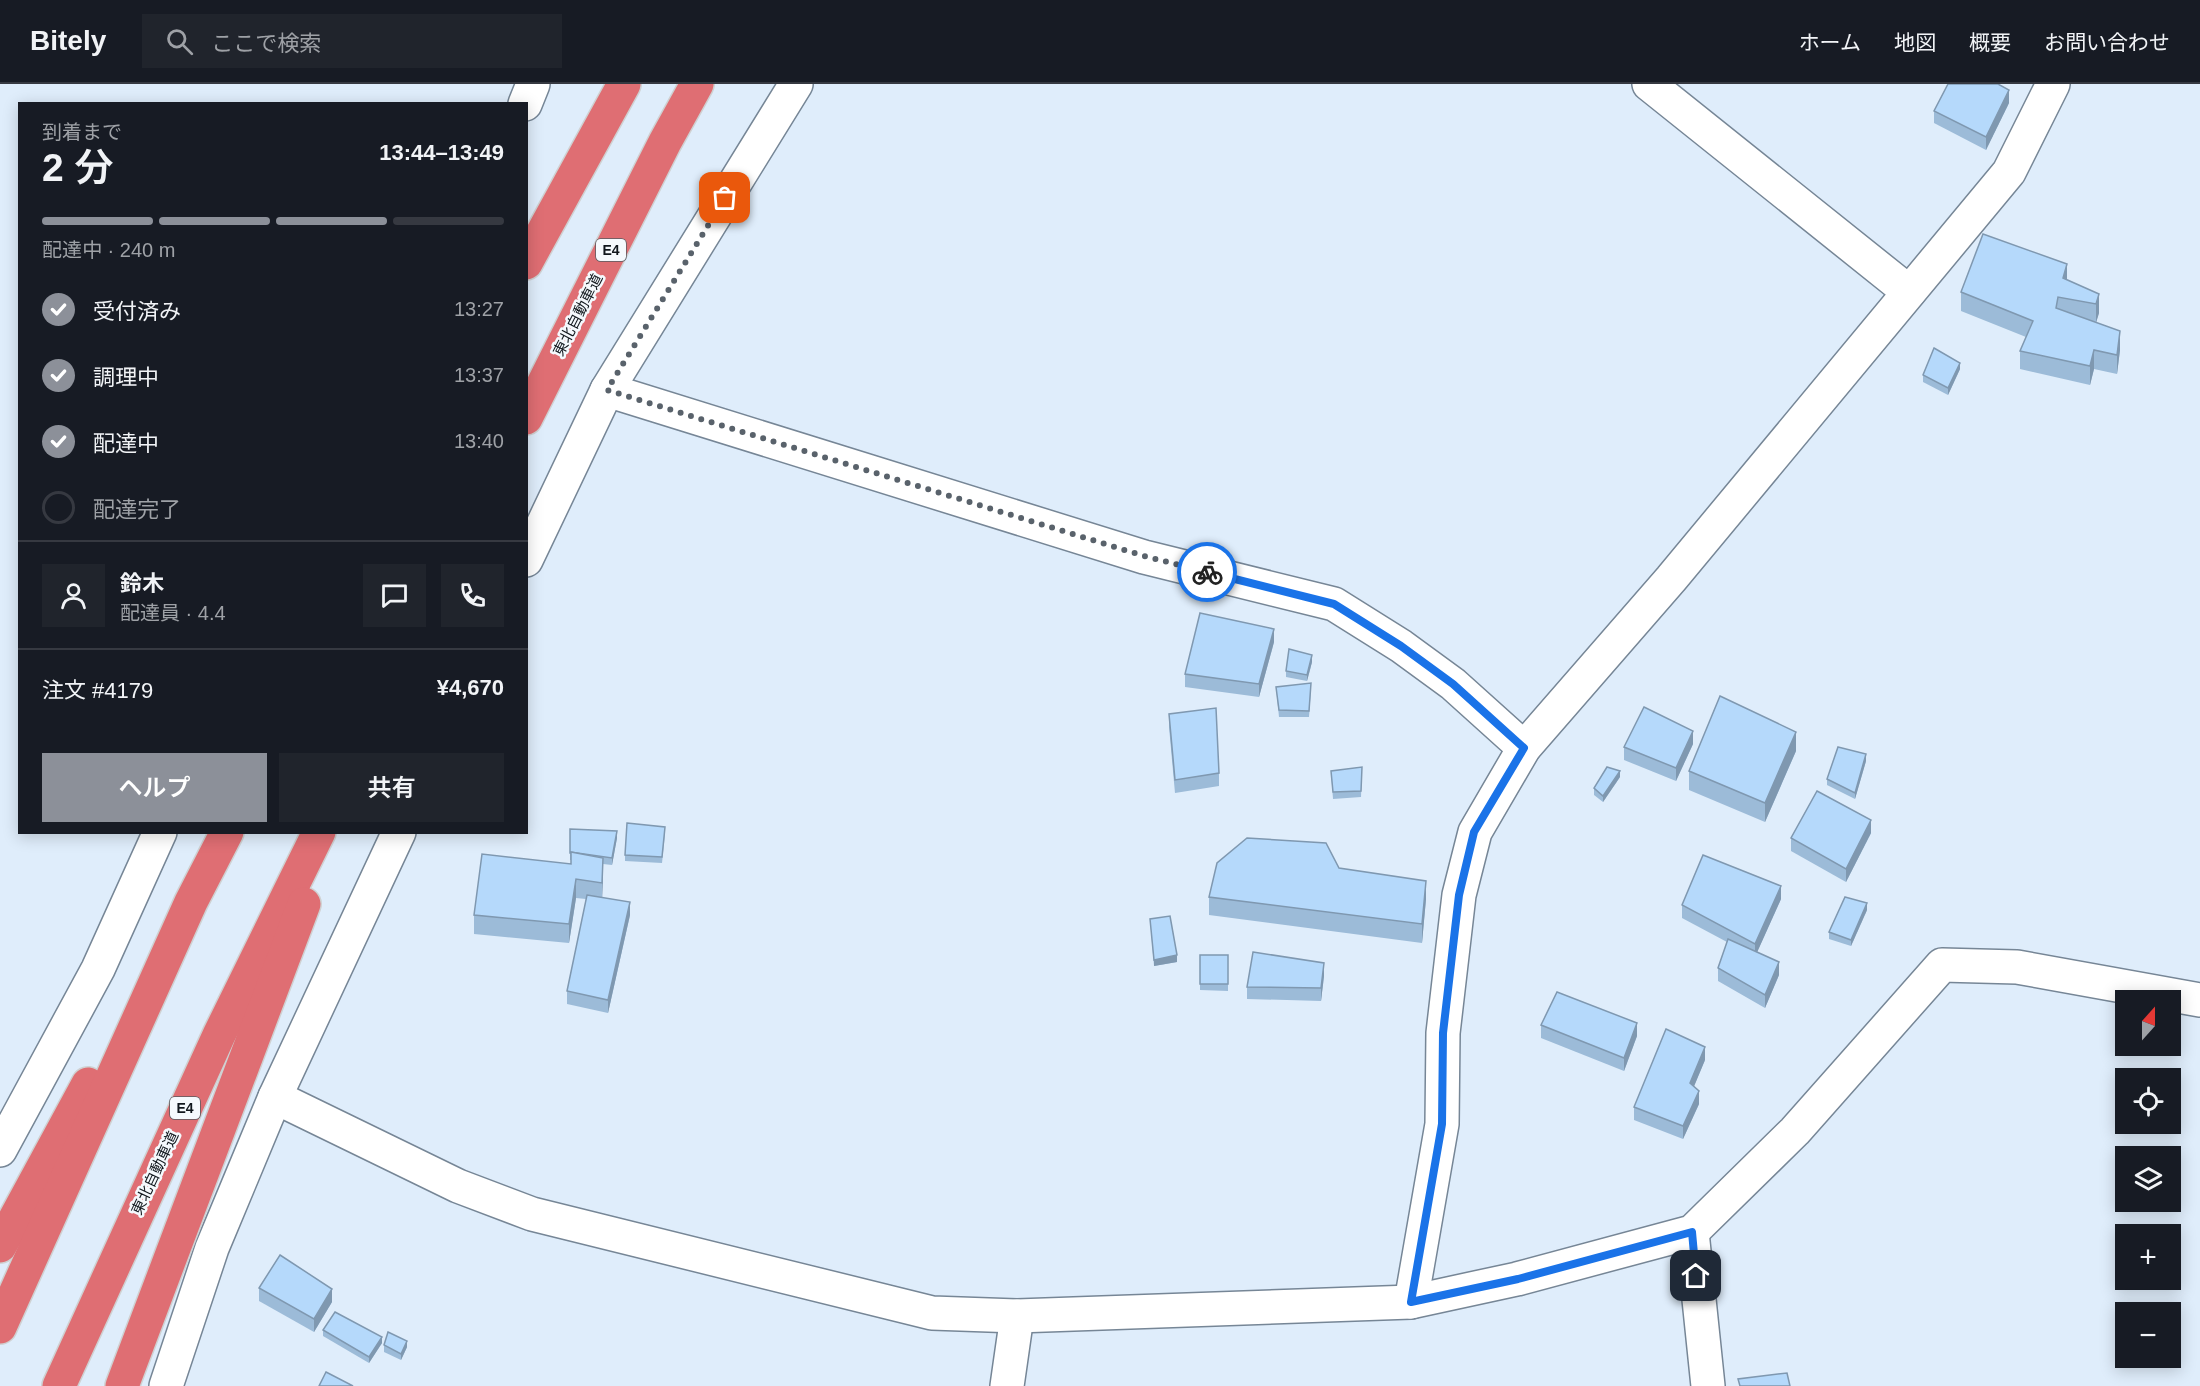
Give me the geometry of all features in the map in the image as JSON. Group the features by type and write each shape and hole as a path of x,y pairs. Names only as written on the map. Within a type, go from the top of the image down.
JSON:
{"highway":[{"path":"528,259 624,84"},
{"name":"東北自動車道","path":"528,414 665,142 698,84"},
{"path":"0,1246 39,1172 191,902 226,834"},
{"name":"東北自動車道","path":"59,1386 219,1035 318,834"},
{"path":"122,1386 330,834"},
{"path":"0,1327 191,902"}],"street":[{"path":"526,102 533,84"},
{"path":"528,556 607,390 796,84"},
{"path":"1649,84 1909,292"},
{"path":"1411,1302 1442,1124 1443,1033 1459,895 1474,832 1524,748 1671,579 2009,171 2054,84"},
{"path":"607,390 1144,556 1334,604 1401,646 1453,684 1524,748"},
{"path":"0,1150 98,969 159,834"},
{"path":"166,1386 212,1248 275,1097 398,834"},
{"path":"275,1097 458,1186 532,1214 932,1312 1017,1316 1411,1302 1518,1279 1692,1232 1795,1131 1942,965 2017,967 2200,1000"},
{"path":"1692,1232 1708,1386"},
{"path":"1007,1386 1017,1316"}],"building":[{"path":"1948,84 1998,84 2009,90 1986,137 1934,111"},
{"path":"1983,234 2067,264 2063,278 2099,294 2096,304 2058,297 2056,308 2120,331 2117,355 2094,350 2090,366 2020,351 2033,321 1961,292"},
{"path":"1934,348 1960,363 1948,388 1923,375"},
{"path":"1200,613 1274,629 1259,684 1185,674"},
{"path":"1289,649 1312,655 1307,675 1286,671"},
{"path":"1311,683 1309,711 1279,710 1276,687"},
{"path":"1720,696 1796,732 1765,803 1689,771"},
{"path":"1644,707 1693,731 1676,768 1624,747"},
{"path":"1216,708 1219,773 1175,780 1169,714"},
{"path":"1838,747 1866,754 1855,793 1827,779"},
{"path":"1362,767 1361,791 1333,792 1331,771"},
{"path":"1607,767 1620,771 1603,796 1594,788"},
{"path":"1817,791 1871,820 1846,869 1791,838"},
{"path":"627,823 665,827 662,857 625,855"},
{"path":"570,829 617,831 612,858 570,853"},
{"path":"1247,838 1326,843 1339,868 1426,881 1422,924 1209,897 1217,863"},
{"path":"571,852 603,858 602,883 576,879 569,924 474,915 482,854 571,864"},
{"path":"1703,855 1781,886 1755,944 1682,905"},
{"path":"587,895 630,902 608,1000 567,991"},
{"path":"1845,897 1867,903 1851,940 1829,932"},
{"path":"1170,916 1177,955 1154,960 1150,919"},
{"path":"1728,939 1779,962 1765,995 1718,968"},
{"path":"1253,952 1324,963 1321,988 1247,987"},
{"path":"1200,955 1228,955 1228,984 1200,984"},
{"path":"1557,992 1637,1023 1624,1058 1541,1025"},
{"path":"1666,1029 1705,1047 1690,1083 1699,1091 1683,1126 1634,1107"},
{"path":"280,1255 332,1289 314,1319 259,1288"},
{"path":"335,1312 382,1337 369,1357 323,1330"},
{"path":"388,1332 407,1341 401,1354 384,1345"},
{"path":"326,1372 353,1386 319,1386"},
{"path":"1787,1373 1790,1386 1740,1386 1738,1379"}],"way so far":[{"path":"725,198 607,390 1144,556 1207,572"}],"route":[{"path":"1207,572 1334,604 1401,646 1453,684 1524,748 1474,832 1459,895 1443,1033 1442,1124 1411,1302 1518,1279 1692,1232 1696,1276"}]}
